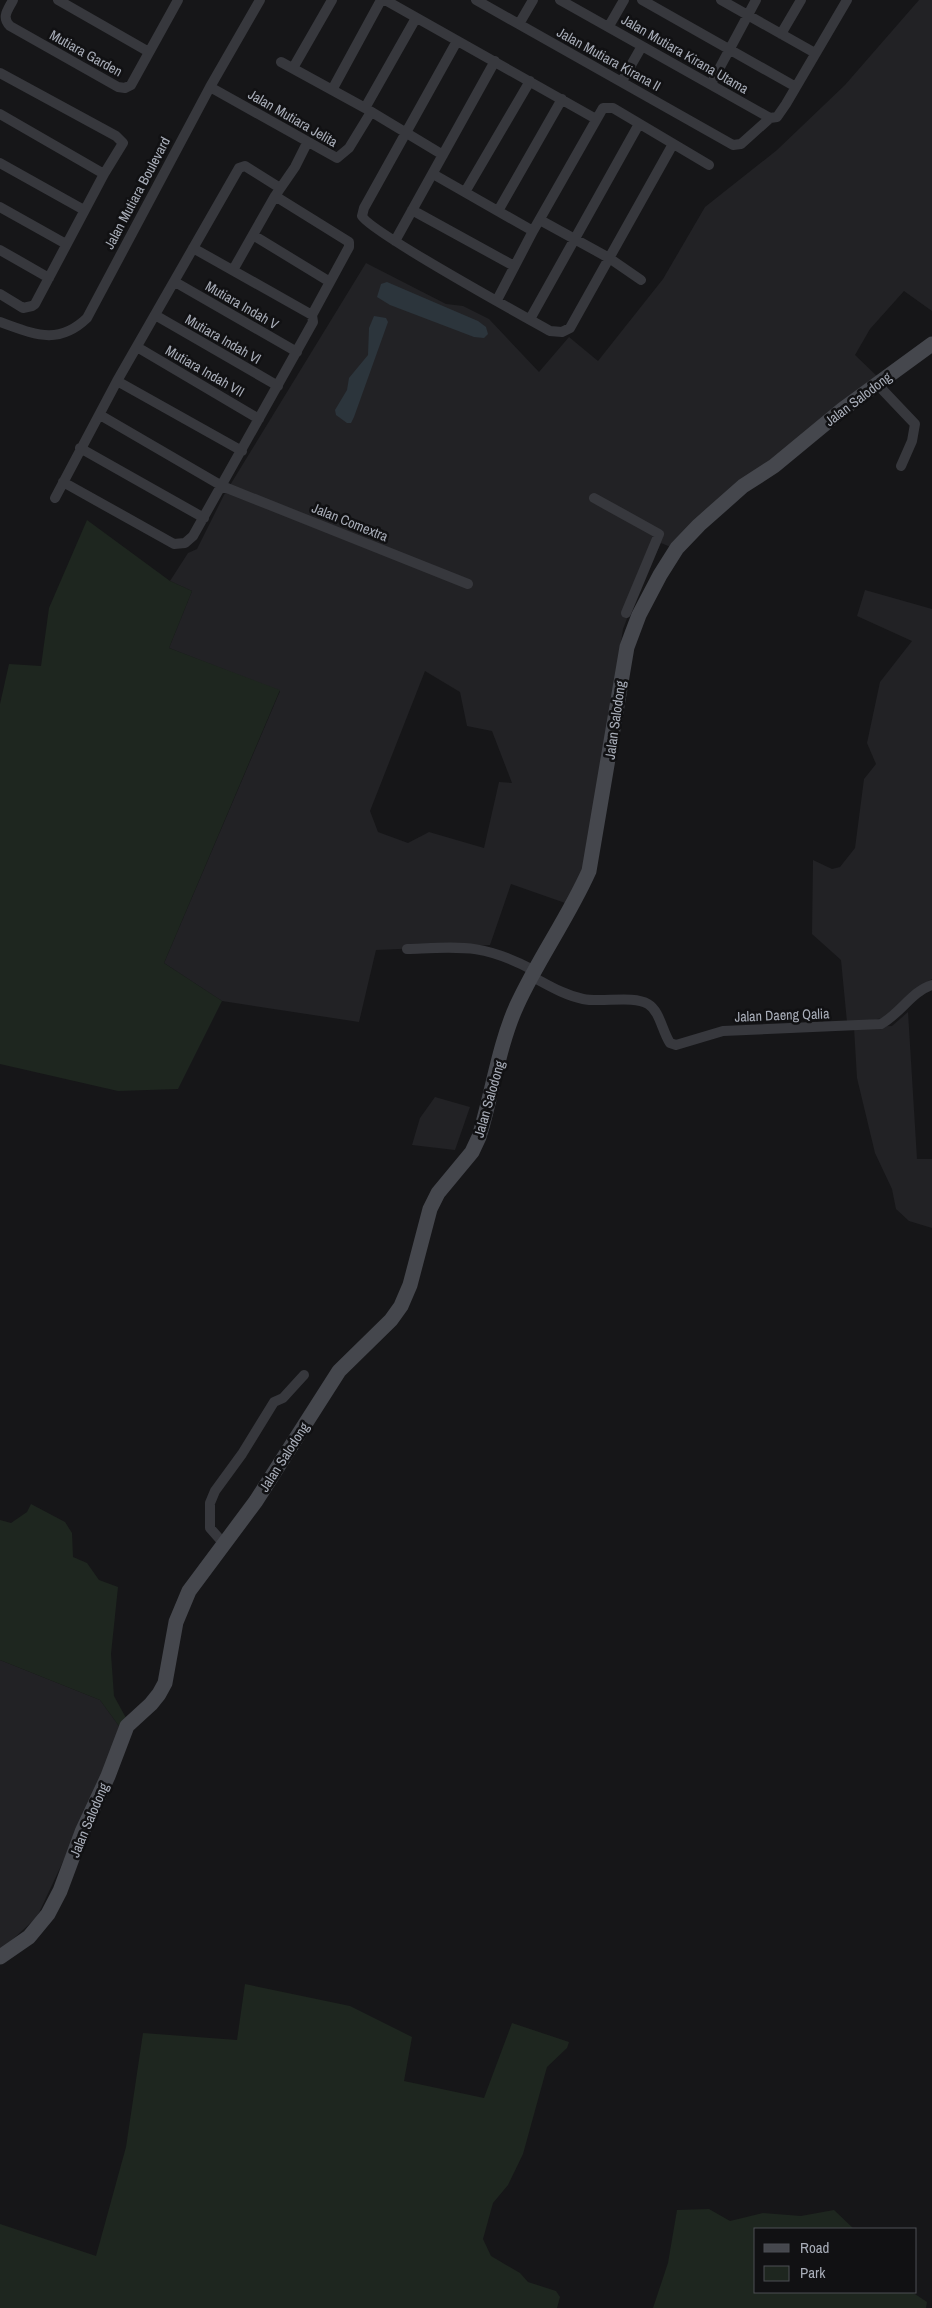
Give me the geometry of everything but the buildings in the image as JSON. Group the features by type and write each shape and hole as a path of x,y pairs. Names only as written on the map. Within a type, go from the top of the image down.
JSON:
{"street":[{"name":"Mutiara Garden","path":"13,0 5,17 6,22 10,26 118,87 125,88 131,85 149,52"},
{"path":"58,0 149,52 175,1"},
{"name":"Jalan Mutiara Boulevard","path":"0,322 37,334 57,336 73,330 87,318 210,87 260,0"},
{"path":"293,68 332,0"},
{"path":"332,90 381,0"},
{"path":"385,0 596,119"},
{"name":"Jalan Mutiara Kirana II","path":"476,0 622,81 728,143 736,146 739,145 770,118"},
{"path":"519,24 533,0"},
{"name":"Jalan Mutiara Kirana Utama","path":"560,0 770,118"},
{"path":"609,26 624,0"},
{"path":"642,0 796,87"},
{"path":"721,0 815,53"},
{"path":"711,84 731,50 756,0"},
{"path":"781,34 801,0"},
{"path":"770,118 777,117 786,104 846,0"},
{"name":"Jalan Mutiara Jelita","path":"210,87 334,158 340,158 349,148 416,18"},
{"path":"457,41 362,214 364,220 394,241 550,331 568,330 673,144"},
{"path":"622,81 642,46"},
{"path":"394,241 444,155 495,61"},
{"path":"281,62 407,132 444,155"},
{"path":"0,73 122,140 123,144 84,210 35,304 28,308 23,308 0,294"},
{"path":"465,192 530,81"},
{"path":"498,211 562,99"},
{"path":"497,300 533,231 602,110 608,107 709,165"},
{"path":"0,114 104,174"},
{"path":"530,319 639,124"},
{"path":"233,270 277,192 295,167 307,143"},
{"path":"0,163 84,210"},
{"path":"55,498 63,482 80,448 100,415 116,382 138,347 239,168 245,166 277,192 349,242 349,247 312,316 314,320 297,352 204,518 193,536 185,543 174,544 63,482"},
{"path":"433,174 533,231"},
{"path":"0,206 66,244"},
{"path":"412,210 514,266"},
{"path":"540,220 608,258 641,280"},
{"path":"253,235 330,282"},
{"path":"193,248 312,316"},
{"path":"0,250 49,278"},
{"name":"Mutiara Indah V","path":"174,282 297,352"},
{"name":"Mutiara Indah Vl","path":"155,315 278,386"},
{"name":"Jalan Salodong","path":"0,1957 29,1937 48,1914 60,1891 82,1832 108,1776 127,1726 160,1694 165,1682 170,1646 180,1607 189,1590 256,1501 339,1371 391,1320 400,1306 410,1285 430,1209 438,1193 472,1152 479,1137 516,1007 532,973 555,937 589,871 627,647 639,615 660,575 677,548 743,486 774,466 843,409 932,344"},
{"name":"Mutiara Indah VII","path":"138,347 259,419"},
{"path":"116,382 242,451"},
{"path":"877,384 915,424 912,441 901,466"},
{"name":"Jalan Comextra","path":"100,415 222,486 468,584"},
{"path":"80,448 204,518"},
{"path":"594,498 659,534 626,613"},
{"path":"406,949 458,946 491,951 532,973"},
{"name":"Jalan Daeng Qalia","path":"532,973 558,990 584,999 633,1000 647,1003 654,1009 670,1043 676,1045 723,1031 881,1024 893,1018 925,987 932,985"},
{"path":"224,1544 208,1523 210,1503 215,1491 242,1454 274,1402 283,1398 304,1376"}],"shaded area":[{"path":"919,0 932,0 932,311 904,291 870,329 855,355 880,379 673,548 661,543 637,593 623,629 588,859 568,904 511,884 490,945 376,950 359,1022 222,1001 164,963 280,691 169,648 192,591 170,581 188,553 197,549 224,495 366,263 446,304 463,306 489,319 539,372 569,337 598,361 663,279 705,207 777,150 845,85","holes":["425,671 460,692 467,726 492,731 512,783 499,782 484,848 429,832 408,843 378,832 370,811"]},
{"path":"387,282 478,321 486,327 488,334 484,338 474,337 390,305 377,297 381,284"},
{"path":"374,316 386,318 388,322 354,417 351,423 347,423 336,415 335,410 347,390 349,378 368,355 369,328"},
{"path":"865,590 932,609 932,979 914,990 884,1018 847,1022 841,960 812,934 813,860 832,869 840,867 855,848 864,779 876,764 867,743 880,682 912,641 857,616"},
{"path":"908,1012 917,1159 932,1159 932,1228 909,1221 896,1209 892,1189 875,1153 857,1078 854,1027 892,1026"},
{"path":"435,1097 470,1107 455,1150 412,1145 420,1118"},
{"path":"0,1660 100,1700 119,1726 105,1772 37,1917 0,1951"}],"green space":[{"path":"87,520 170,581 192,591 169,648 280,690 164,963 222,1001 178,1089 118,1091 0,1064 0,704 9,664 41,666 49,608"},
{"path":"31,1504 65,1522 72,1533 73,1557 87,1563 99,1580 118,1587 111,1654 114,1696 126,1718 119,1726 100,1700 0,1660 0,1520 11,1523 27,1512"},
{"path":"245,1984 350,2006 412,2037 404,2081 484,2098 512,2023 569,2042 567,2048 547,2067 523,2154 508,2185 493,2203 483,2239 491,2256 520,2273 528,2282 556,2291 560,2297 557,2308 0,2308 0,2224 96,2256 126,2147 143,2033 237,2040"},
{"path":"709,2209 730,2221 763,2213 801,2216 834,2210 853,2228 754,2228 754,2293 914,2293 927,2302 926,2308 653,2308 668,2263 677,2210"}]}
